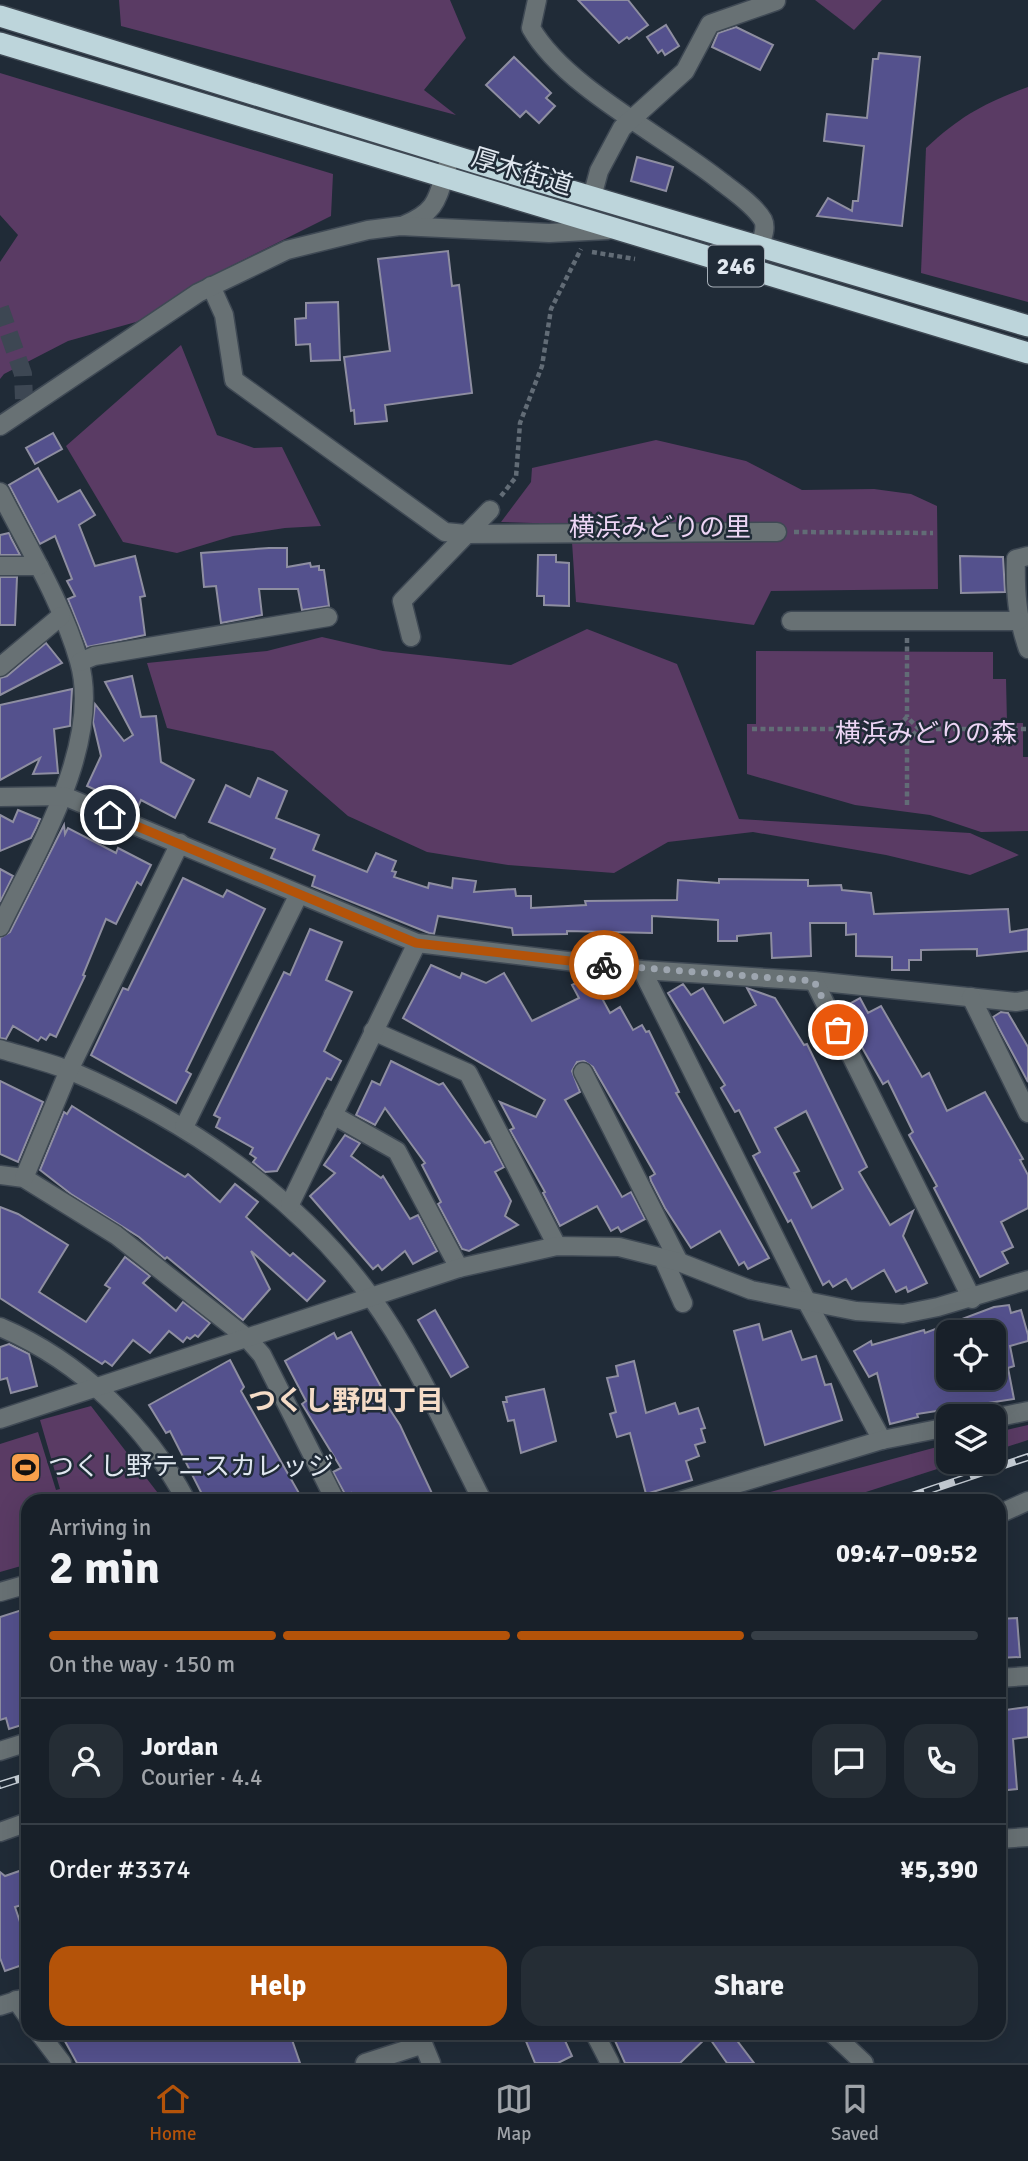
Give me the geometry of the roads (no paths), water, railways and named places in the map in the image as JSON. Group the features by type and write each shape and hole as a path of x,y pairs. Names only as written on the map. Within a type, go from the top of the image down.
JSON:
{"highway":[{"name":"厚木街道","path":"0,16 592,197 1028,326"},
{"name":"厚木街道","path":"0,43 1028,353"}],"street":[{"path":"537,0 531,29 540,46 600,98 705,168 763,220 764,232 760,246"},
{"path":"592,197 599,171 622,128 685,71 710,24 776,1"},
{"path":"0,426 26,405 211,286 287,250 400,226 424,217 433,209 452,154"},
{"path":"400,226 548,233 615,229"},
{"path":"211,286 224,315 234,380 444,532 777,533"},
{"path":"0,492 39,566 80,662 84,713 64,796 0,927"},
{"path":"411,637 402,601 490,510"},
{"path":"1028,556 1016,559 1015,588 1018,621 1028,649"},
{"path":"0,566 39,566"},
{"path":"0,667 61,616"},
{"path":"80,662 94,656 328,617"},
{"path":"792,621 1018,621"},
{"path":"0,797 64,796 180,843 298,896 416,943 642,970 814,981 1016,1002 1028,1000"},
{"path":"24,1178 69,1070 180,843"},
{"path":"184,1127 298,896"},
{"path":"289,1204 416,943"},
{"path":"642,970 808,1304 882,1440"},
{"path":"814,981 972,1299"},
{"path":"971,997 1028,1113"},
{"path":"373,1031 468,1073 557,1246"},
{"path":"0,1049 69,1070 184,1127 289,1204 371,1297 414,1368 479,1494"},
{"path":"583,1072 671,1260 683,1303"},
{"path":"333,1115 397,1151 459,1268"},
{"path":"0,1175 24,1178 116,1236 247,1338 262,1355 332,1494"},
{"path":"0,1419 459,1268 557,1246 619,1248 671,1260 751,1290 808,1304 903,1314 972,1299 1028,1280"},
{"path":"0,1327 38,1343 99,1388 147,1441 182,1494"},
{"path":"1006,1416 1028,1411"},
{"path":"703,1494 882,1440 936,1429"},
{"path":"1006,1511 1028,1501"},
{"path":"0,1592 21,1586"},
{"path":"1006,1678 1028,1676"},
{"path":"0,1751 21,1744"},
{"path":"0,1832 21,1824"},
{"path":"1006,1839 1028,1837"},
{"path":"45,2040 62,2063"},
{"path":"365,2063 418,2040"},
{"path":"420,2040 431,2063"},
{"path":"598,2040 610,2063"},
{"path":"839,2040 864,2063"}],"tunnel":[{"path":"0,308 23,374 24,399"}],"railway":[{"path":"918,1494 1028,1457"},
{"path":"0,1785 21,1778"}],"place":[{"name":"つくし野テニスカレッジ","path":"25,1467"}],"district":[{"name":"つくし野四丁目","path":"346,1401"}],"park label":[{"name":"横浜みどりの里","path":"660,528"},
{"name":"横浜みどりの森","path":"926,734"}]}
